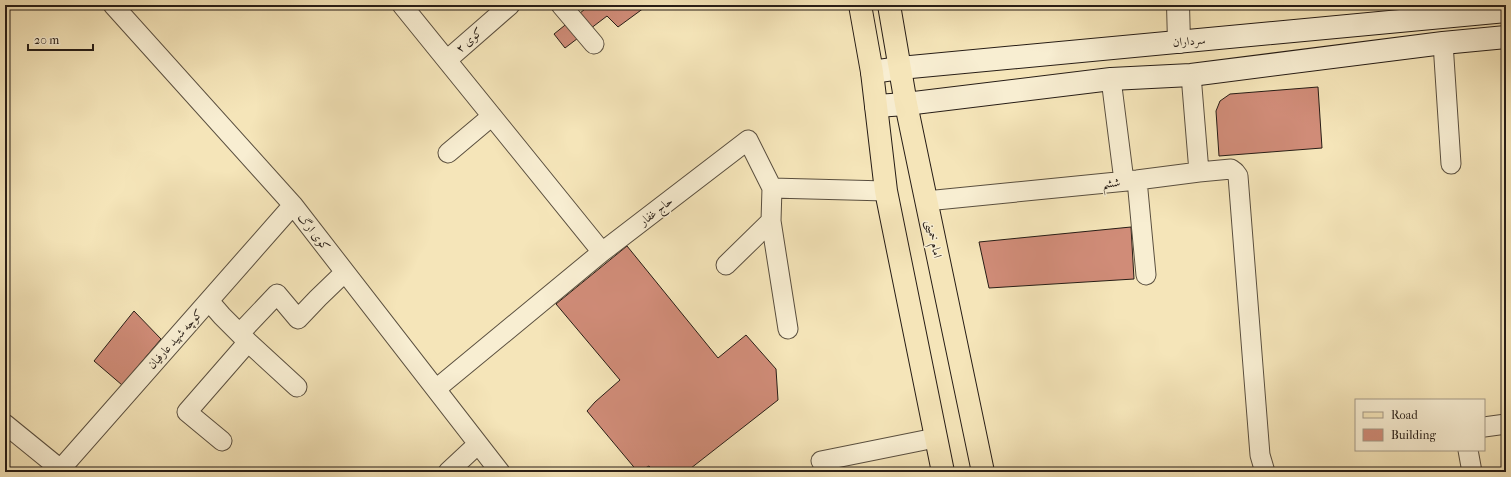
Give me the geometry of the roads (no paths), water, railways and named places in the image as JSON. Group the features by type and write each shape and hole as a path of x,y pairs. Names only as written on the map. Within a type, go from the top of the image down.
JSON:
{"main road":[{"path":"860,5 872,72 886,191 943,472"},
{"name":"امام خمینی","path":"889,5 906,104 983,472"},
{"path":"1178,5 1179,42"},
{"name":"سرداران","path":"872,72 900,68 1506,11"},
{"path":"876,106 906,104 1111,80 1191,76 1443,43 1506,37"}],"street":[{"name":"کوی ارگ","path":"113,5 293,205 500,472"},
{"path":"402,5 602,252"},
{"name":"کوی ۲","path":"447,60 510,5"},
{"path":"562,5 594,44"},
{"path":"1443,43 1451,164"},
{"path":"1191,76 1199,172"},
{"path":"1111,80 1131,181 1146,275"},
{"path":"448,153 492,116"},
{"name":"حاج غفار","path":"436,390 602,252 748,140 772,188"},
{"name":"ششم","path":"926,201 1131,181 1231,169 1236,172 1238,176 1260,455 1265,472"},
{"path":"788,329 771,221 772,188 886,191"},
{"name":"کوچه شهید عارفیان","path":"60,471 293,205"},
{"path":"726,265 771,221"},
{"path":"222,441 187,412 277,294 298,319 345,272"},
{"path":"209,301 244,338 297,387"},
{"path":"5,424 60,471"},
{"path":"1485,427 1506,424"},
{"path":"830,472 821,461 935,438"},
{"path":"448,472 478,444"},
{"path":"1468,451 1472,472"}]}
